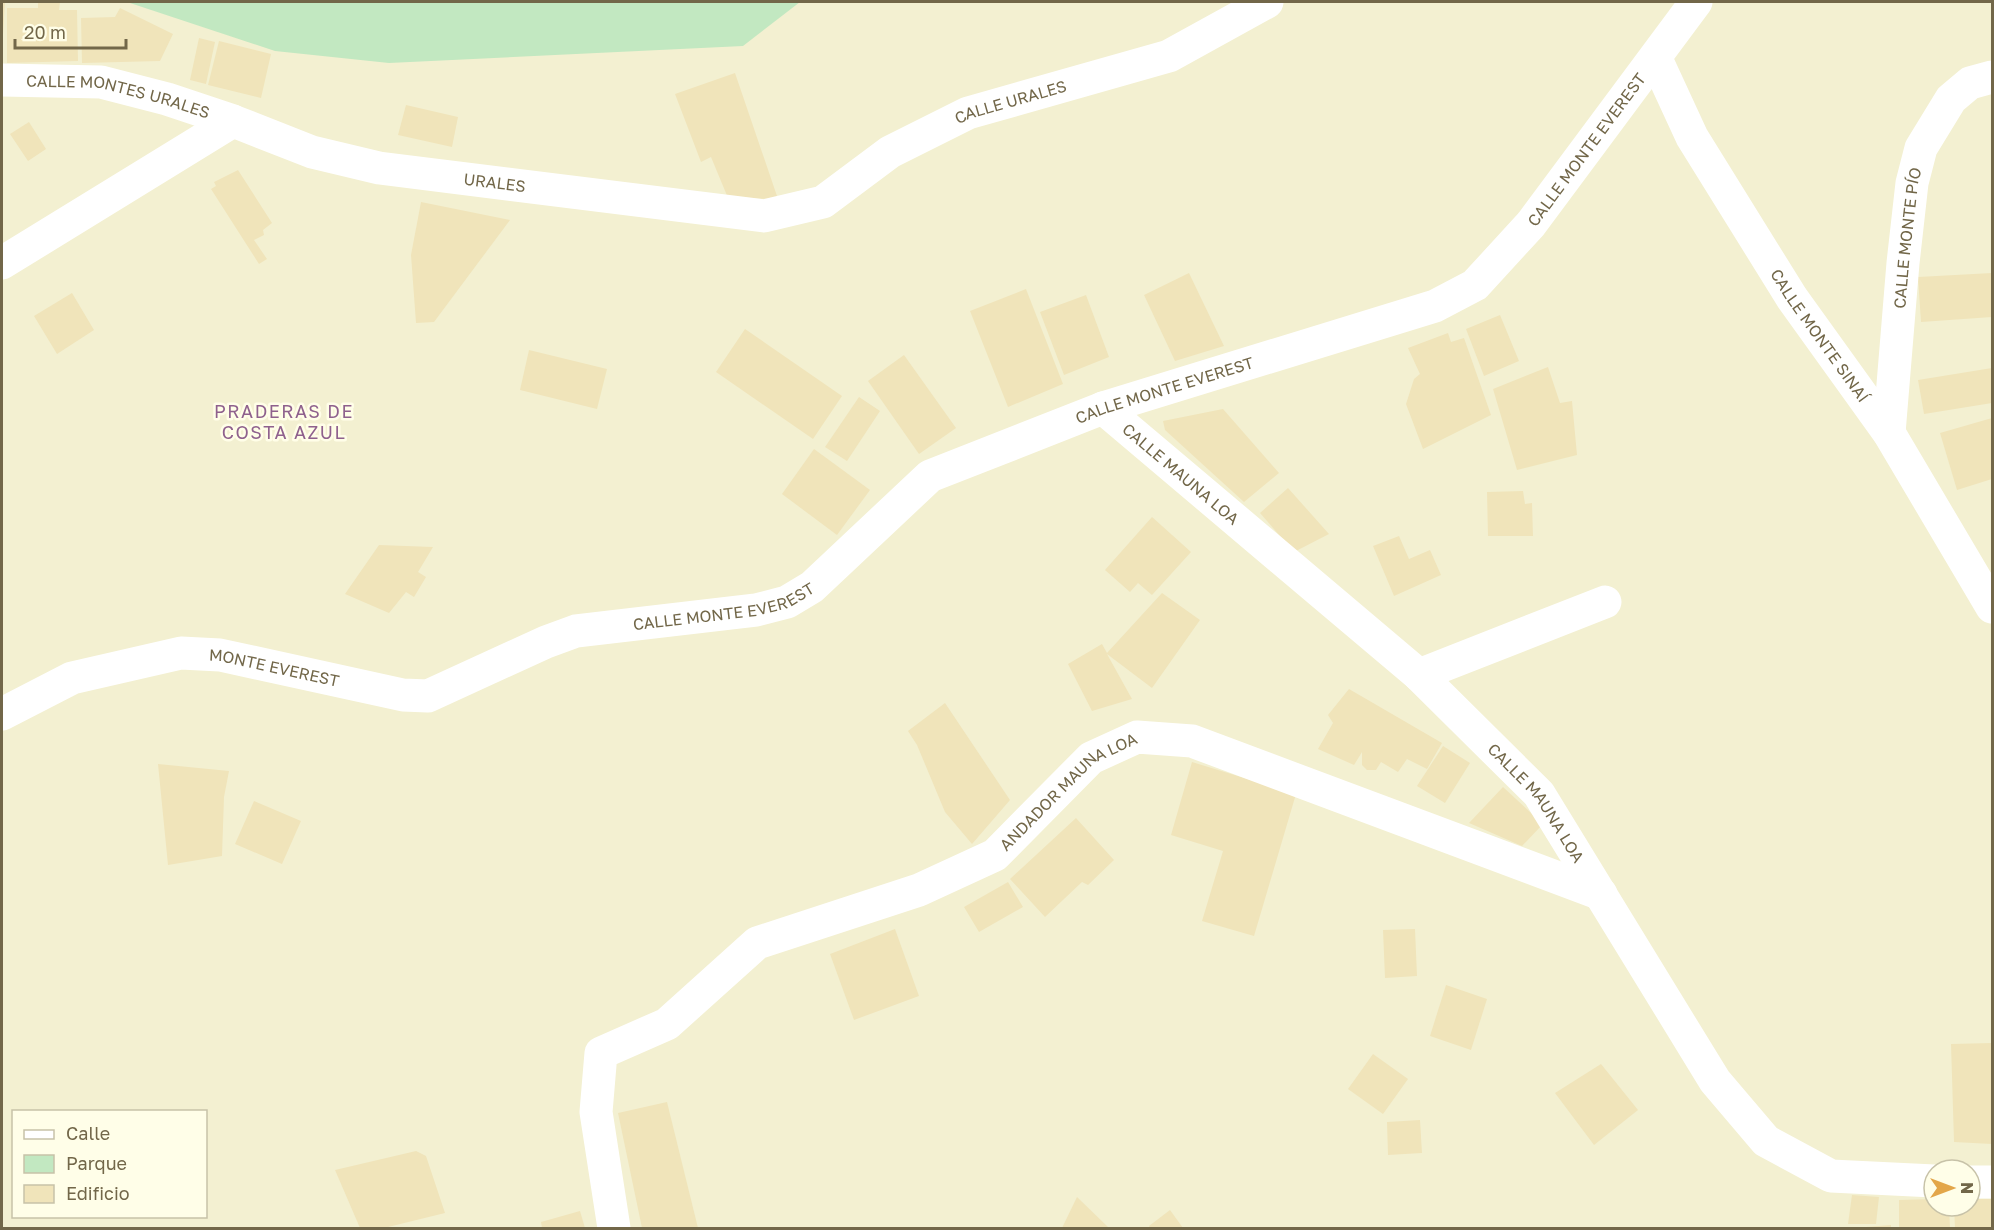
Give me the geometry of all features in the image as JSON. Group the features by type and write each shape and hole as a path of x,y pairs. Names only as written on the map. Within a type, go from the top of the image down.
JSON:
{"street":[{"name":"CALLE URALES","path":"764,216 823,202 890,152 968,113 1169,56 1267,2"},
{"name":"CALLE MONTE EVEREST","path":"546,642 576,631 756,610 787,602 812,587 930,476 1103,408 1435,306 1475,285 1531,224 1656,59 1696,2"},
{"name":"CALLE MONTE SINAÍ","path":"1656,59 1692,137 1792,298 1889,433 1992,607"},
{"name":"CALLE MONTE PÍO","path":"1889,433 1912,183 1922,148 1951,99 1970,83 1992,77"},
{"name":"CALLE MONTES URALES","path":"2,80 101,82 167,99 233,121"},
{"name":"URALES","path":"233,121 312,152 379,168 764,216"},
{"path":"2,263 233,121"},
{"name":"CALLE MAUNA LOA","path":"1103,408 1419,675 1539,794 1715,1081 1766,1141 1831,1176 1922,1180"},
{"path":"1419,675 1605,602"},
{"name":"MONTE EVEREST","path":"2,714 72,678 181,653 220,655 403,695 428,696 546,642"},
{"name":"ANDADOR MAUNA LOA","path":"614,1228 596,1112 600,1053 667,1024 757,943 919,890 995,855 1091,758 1137,737 1192,741 1601,894"}],"shaded area":[{"path":"2,2 1992,2 1992,1228 2,1228"}],"green space":[{"path":"127,2 800,2 743,46 389,63 275,51"}],"building":[{"path":"2,2 5,2 3,35 2,35"},
{"path":"38,2 60,2 59,10 77,10 78,61 7,63 7,8 38,8"},
{"path":"120,8 173,34 160,61 82,63 81,18 115,17"},
{"path":"199,38 215,42 206,84 190,80"},
{"path":"219,41 271,54 261,98 208,85"},
{"path":"735,73 778,199 728,198 711,157 701,162 675,94"},
{"path":"406,105 458,117 452,147 398,135"},
{"path":"29,122 46,149 28,161 10,134"},
{"path":"238,170 272,223 263,230 264,235 254,240 267,259 259,264 211,189 216,186 214,182"},
{"path":"421,202 510,220 434,322 416,323 411,255"},
{"path":"1189,273 1224,346 1175,361 1144,295"},
{"path":"1992,273 1992,317 1921,322 1918,277"},
{"path":"1026,289 1063,384 1008,407 970,311"},
{"path":"72,293 94,330 57,354 34,316"},
{"path":"1086,295 1109,357 1064,375 1040,312"},
{"path":"1500,315 1519,361 1484,376 1466,329"},
{"path":"745,329 842,396 813,439 716,372"},
{"path":"1448,333 1451,342 1464,338 1491,415 1423,449 1406,404 1414,379 1420,374 1408,348"},
{"path":"529,350 607,369 597,409 520,390"},
{"path":"904,355 956,428 919,454 868,381"},
{"path":"1548,367 1560,403 1572,401 1577,455 1517,470 1493,389"},
{"path":"1992,368 1992,403 1924,414 1918,380"},
{"path":"859,397 880,411 847,461 825,447"},
{"path":"1223,409 1279,473 1244,502 1165,430 1163,421"},
{"path":"1992,418 1992,479 1957,490 1940,433"},
{"path":"814,449 870,490 837,535 782,494"},
{"path":"1288,488 1329,534 1294,552 1260,513"},
{"path":"1523,491 1525,504 1532,503 1533,536 1488,536 1487,492"},
{"path":"1152,517 1191,552 1152,595 1138,583 1130,592 1105,570"},
{"path":"1399,536 1409,559 1430,550 1441,575 1394,596 1373,546"},
{"path":"379,545 433,547 418,572 426,577 414,597 406,592 389,613 345,594"},
{"path":"1162,593 1200,620 1152,688 1107,654 1132,699 1092,711 1068,664 1102,644 1107,653"},
{"path":"1349,689 1442,743 1427,769 1407,759 1398,772 1381,762 1376,770 1367,770 1362,765 1362,752 1354,765 1318,749 1333,723 1328,715"},
{"path":"945,703 1010,800 972,844 945,812 917,745 908,731"},
{"path":"1443,746 1470,763 1445,803 1417,786"},
{"path":"1192,762 1296,794 1254,936 1202,921 1223,851 1171,835"},
{"path":"158,764 229,771 224,797 222,856 168,865"},
{"path":"1503,787 1543,824 1522,846 1469,823"},
{"path":"254,801 301,821 282,864 235,844"},
{"path":"1076,818 1114,860 1088,885 1082,882 1045,917 1010,879"},
{"path":"1008,882 1023,907 979,932 964,907"},
{"path":"895,929 919,996 854,1020 830,954"},
{"path":"1415,929 1417,976 1385,978 1383,930"},
{"path":"1446,985 1487,999 1471,1050 1430,1036"},
{"path":"1992,1043 1992,1144 1954,1142 1951,1044"},
{"path":"1373,1054 1408,1079 1383,1114 1348,1089"},
{"path":"1601,1064 1638,1110 1594,1145 1555,1093"},
{"path":"667,1102 698,1228 642,1228 618,1113"},
{"path":"1420,1120 1422,1153 1388,1155 1387,1122"},
{"path":"416,1151 426,1156 445,1213 384,1228 360,1228 335,1170"},
{"path":"1852,1195 1879,1197 1876,1224 1848,1224"},
{"path":"1077,1197 1109,1228 1062,1228"},
{"path":"1922,1199 1922,1218 1950,1218 1950,1228 1899,1228 1899,1200"},
{"path":"1982,1199 1992,1199 1992,1228 1955,1228 1955,1218 1982,1218"},
{"path":"1170,1210 1183,1228 1150,1228 1149,1226"},
{"path":"580,1211 585,1228 542,1228 541,1222"},
{"path":"1891,1225 1891,1228 1866,1228 1866,1227"}],"district":[{"name":"PRADERAS DE COSTA AZUL","path":"284,421"}]}
